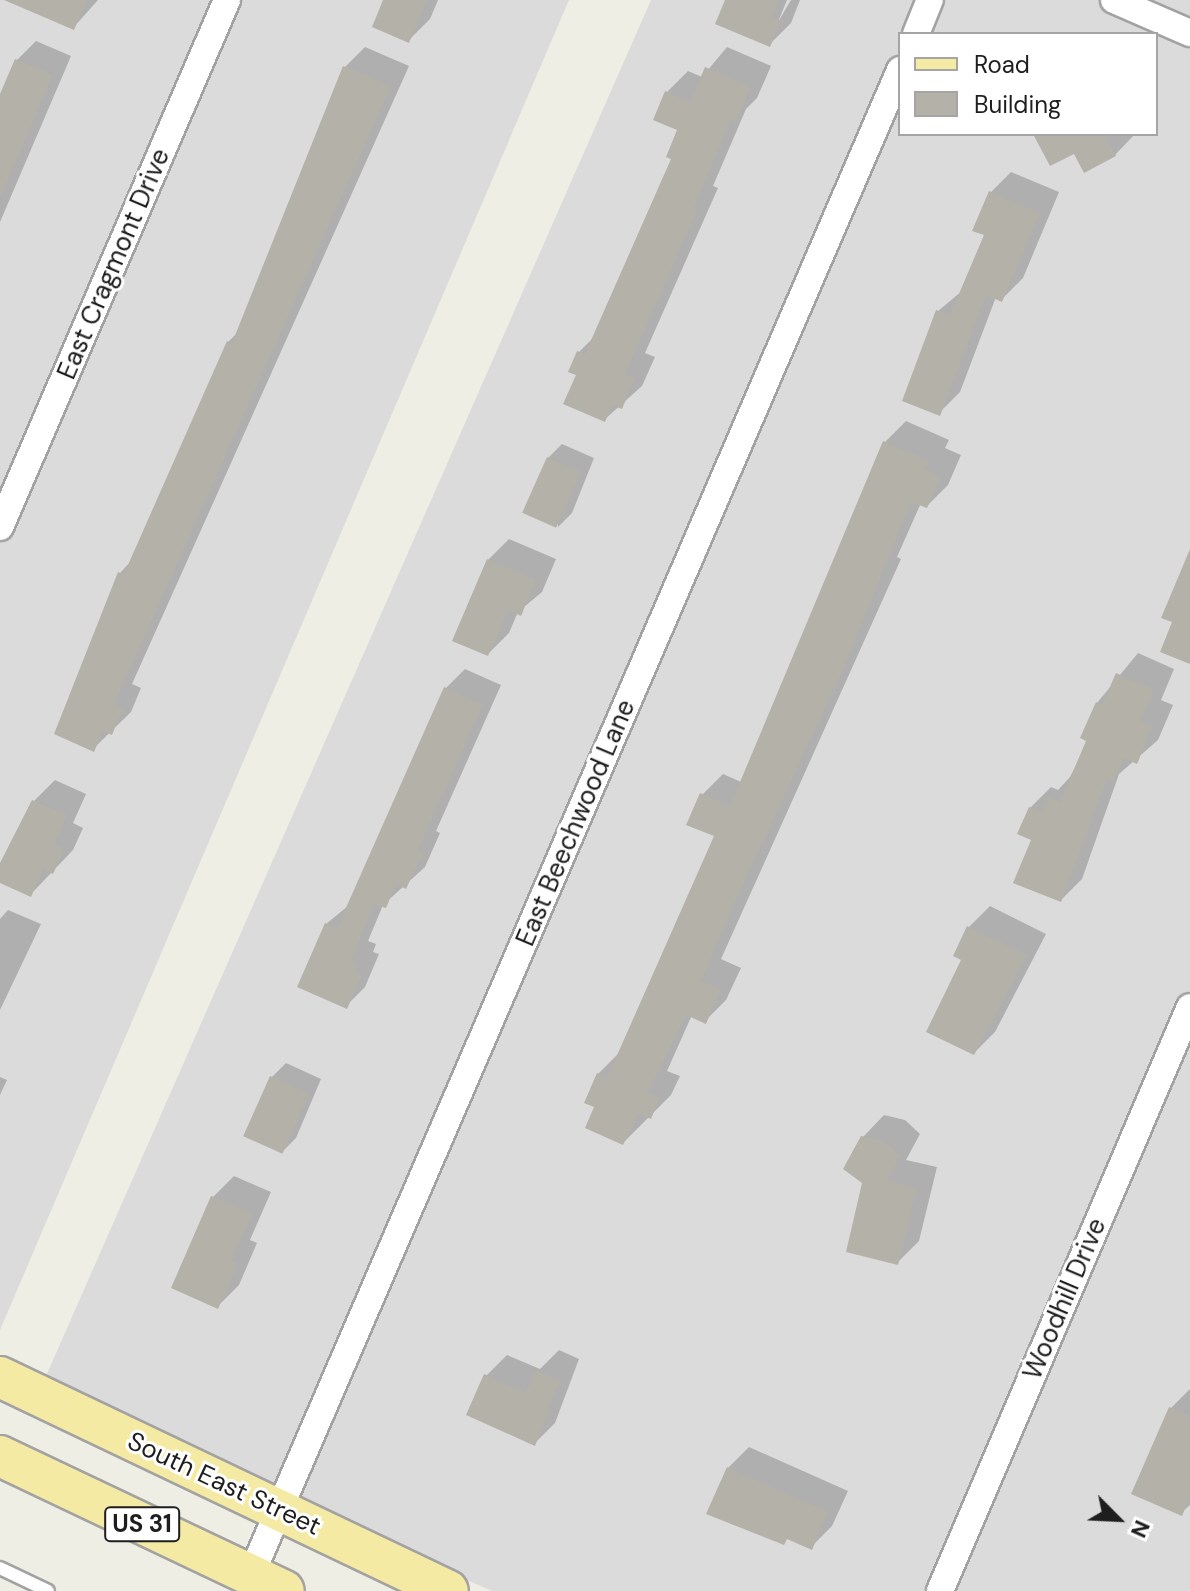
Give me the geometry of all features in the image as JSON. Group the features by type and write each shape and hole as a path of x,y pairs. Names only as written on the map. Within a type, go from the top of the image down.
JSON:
{"main road":[{"name":"South East Street","path":"0,1377 448,1591"},
{"name":"US 31","path":"0,1456 268,1583"}],"street":[{"name":"East Cragmont Drive","path":"0,527 227,0"},
{"path":"917,32 930,0"},
{"path":"1114,0 1190,33"},
{"name":"East Beechwood Lane","path":"268,1583 280,1510 898,75"},
{"name":"Woodhill Drive","path":"940,1591 1190,1007"}],"lane":[{"path":"0,1568 48,1591"}],"shaded area":[{"path":"0,0 569,0 0,1330"},
{"path":"651,0 1190,0 1190,1591 492,1591 39,1392"}],"building":[{"path":"4,0 87,0 74,30"},
{"path":"383,0 427,0 409,43 372,27"},
{"path":"725,0 779,0 772,17 781,21 770,47 715,24"},
{"path":"15,59 53,75 0,198 0,94"},
{"path":"343,66 391,86 114,704 123,708 112,735 103,731 94,752 54,734 118,572 124,574 227,341 232,343"},
{"path":"705,67 751,87 736,121 731,119 694,207 698,209 625,374 635,378 622,409 612,405 605,422 563,404 576,375 568,372 577,351 585,354 671,159 666,157 677,130 653,120 665,91 690,102"},
{"path":"1034,136 1110,136 1106,138 1116,156 1084,173 1074,154 1050,166"},
{"path":"989,191 1040,213 1002,302 986,295 940,416 902,401 936,310 950,315 984,235 972,231"},
{"path":"883,441 929,461 925,469 941,476 927,508 911,502 843,669 730,913 701,981 721,989 706,1024 686,1015 648,1092 660,1097 651,1119 638,1113 623,1145 585,1128 594,1107 584,1103 597,1073 607,1078 714,836 686,825 700,793 730,806"},
{"path":"547,457 581,472 556,528 522,513"},
{"path":"1190,549 1190,664 1160,652 1172,622 1161,618"},
{"path":"487,559 536,580 521,616 508,610 488,656 452,641"},
{"path":"1116,673 1154,690 1141,721 1153,726 1137,764 1124,758 1114,782 1107,779 1061,902 1013,883 1031,840 1017,834 1029,807 1042,812 1048,797 1060,802 1086,741 1080,738 1096,702 1102,705"},
{"path":"444,687 483,704 418,850 423,852 406,889 396,884 386,908 374,904 351,960 358,963 355,971 362,974 347,1009 297,987 325,923 337,928"},
{"path":"32,800 67,815 54,845 64,849 53,874 43,869 31,897 0,883 0,863"},
{"path":"967,926 1027,955 974,1055 926,1032 961,960 953,956"},
{"path":"270,1076 309,1093 282,1154 243,1136"},
{"path":"861,1136 884,1141 900,1156 887,1181 917,1188 898,1265 846,1252 862,1183 843,1169"},
{"path":"211,1196 252,1214 231,1261 238,1264 218,1309 171,1288"},
{"path":"536,1370 560,1380 535,1446 466,1415 484,1374 526,1393"},
{"path":"1169,1407 1190,1416 1190,1497 1182,1516 1131,1494"},
{"path":"727,1467 828,1512 812,1550 787,1539 784,1545 706,1514"}]}
